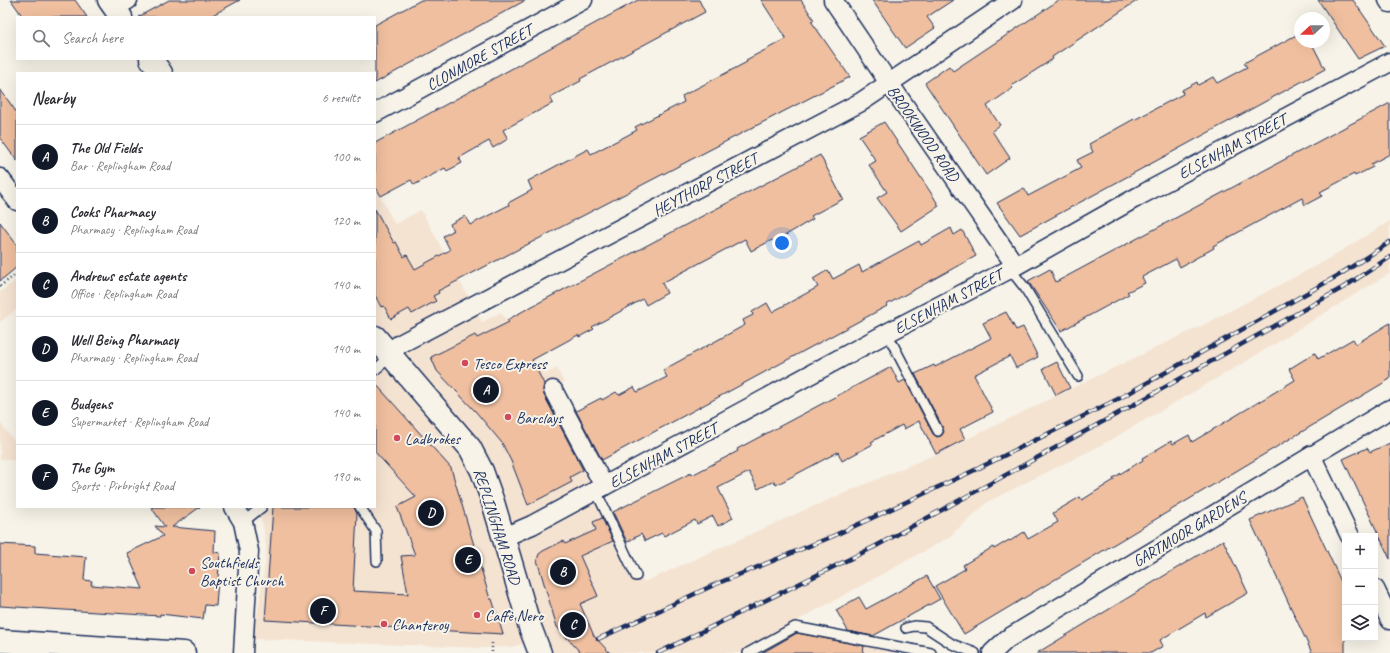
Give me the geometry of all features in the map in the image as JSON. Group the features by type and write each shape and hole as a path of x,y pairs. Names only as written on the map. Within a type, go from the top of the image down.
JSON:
{"street":[{"name":"CLONMORE STREET","path":"376,112 583,0"},
{"name":"BROOKWOOD ROAD","path":"834,0 1013,267"},
{"name":"HEYTHORP STREET","path":"385,348 400,344 861,102 1013,0"},
{"path":"1388,0 1390,4"},
{"path":"152,60 160,72"},
{"name":"ELSENHAM STREET","path":"504,537 532,525 600,489 887,333 1013,267 1139,196 1390,62"},
{"path":"0,178 16,201"},
{"name":"REPLINGHAM ROAD","path":"385,348 470,448 482,471 504,537 530,626 540,653"},
{"path":"553,390 600,489"},
{"name":"GARTMOOR GARDENS","path":"992,653 1007,639 1311,455 1390,409"},
{"path":"1311,455 1349,533"},
{"path":"238,514 249,551 243,653"},
{"path":"1378,594 1390,620"},
{"path":"0,641 184,653"}],"lane":[{"path":"1013,267 1024,288 1078,376"},
{"path":"887,333 938,431"},
{"path":"376,368 385,348"},
{"path":"600,489 636,576"},
{"path":"238,514 259,508"},
{"path":"361,508 376,531 377,561"},
{"path":"906,628 914,626 926,627 952,644 975,653"},
{"path":"748,653 795,627 932,653"}],"path":[{"path":"0,286 16,275"},
{"path":"492,641 492,652"}],"shaded area":[{"path":"376,189 395,224 421,210 482,322 501,312 546,374 557,368 564,383 556,388 590,472 644,582 807,509 936,454 1209,322 1321,263 1390,221 1390,273 1245,362 1100,446 989,501 948,538 795,622 945,653 553,653 544,637 512,647 480,648 253,639 265,565 266,547 263,525 256,508 376,508"},
{"path":"16,281 16,310 0,322 0,292"},
{"path":"0,423 16,443 16,461 0,459"}],"building":[{"path":"11,0 75,0 86,16 22,16"},
{"path":"169,0 240,0 211,16 140,16"},
{"path":"421,0 526,0 376,82 376,24"},
{"path":"638,0 699,0 705,12 580,79 581,81 550,97 553,103 503,130 508,139 493,148 489,141 459,158 462,163 447,171 445,168 414,185 411,180 381,196 376,188 376,142"},
{"path":"761,0 801,0 814,20 811,21 850,77 438,291 439,293 433,296 436,301 412,314 409,309 391,319 384,306 381,307 376,297 376,211 394,243 396,242 404,257 407,255 415,269 450,250 443,236 453,231 450,224 465,216 470,225 509,205 508,203 532,190 528,181 588,149 591,154 637,130 635,127 684,102 682,96 747,62 746,60 786,39"},
{"path":"872,0 953,0 927,17 935,28 905,48"},
{"path":"1059,0 1138,0 1052,57 1053,59 1011,86 1013,88 987,106 1000,125 992,131 1010,158 986,175 925,83 949,66 953,71"},
{"path":"1318,0 1353,0 1385,46 1358,59 1330,18 1330,12 1326,12"},
{"path":"1294,36 1294,48 1314,48 1325,69 1020,235 997,203 1024,188 1028,196 1081,168 1077,160 1093,152 1089,144 1183,94 1182,90 1197,82 1198,85 1213,77 1217,83 1247,67 1244,63"},
{"path":"0,89 16,112 16,160 0,138"},
{"path":"1390,103 1390,154 1371,164 1373,167 1355,176 1354,174 1320,192 1322,196 1305,205 1302,198 1213,246 1214,248 1180,267 1176,259 1142,277 1145,283 1127,292 1129,294 1061,331 1028,281 1050,269 1056,282"},
{"path":"884,122 939,206 901,231 877,198 887,192 869,165 876,161 859,136"},
{"path":"820,155 843,199 811,216 813,219 774,242 772,240 751,251 745,239 662,283 667,293 646,305 643,299 592,327 594,329 579,337 578,335 532,360 544,384 544,395 583,470 570,477 572,482 528,505 511,461 502,443 476,412 437,371 431,357 475,335 477,338 509,322 507,320 525,310"},
{"path":"0,222 16,244 16,268 0,281"},
{"path":"951,228 954,235 962,230 976,256 886,305 887,306 602,460 576,411 601,398 602,400 616,392 619,395 634,387 637,392 667,377 663,370 745,325 743,320 753,315 752,312 767,303 772,312 818,287 813,279 828,270 833,279 859,265 862,272 919,241 921,245"},
{"path":"1006,312 1016,330 1023,327 1038,357 1016,368 1010,356 974,375 993,412 960,429 965,439 936,454 919,421 904,429 902,425 871,442 873,444 842,461 838,452 776,485 774,481 758,489 749,472 718,488 733,518 718,526 713,516 697,524 695,520 664,536 662,533 645,541 641,534 627,542 613,512 691,473 692,475 738,451 737,449 891,367 899,383 905,380 933,434 937,437 941,436 944,432 943,428 915,374 934,365 935,367 991,338 983,323"},
{"path":"1390,323 1390,379 964,634 935,586 965,569 963,565 993,547 994,549 1024,532 1028,539 1058,522 1053,513 1080,497 1082,500 1114,480 1113,478 1143,460 1142,458 1171,441 1173,444 1189,435 1192,442 1252,406 1295,380 1289,369 1315,353 1318,359 1353,339 1356,344"},
{"path":"1057,362 1070,388 1056,395 1043,369"},
{"path":"376,384 451,468 490,599 492,599 503,634 265,620 273,508 354,508 357,514 353,591 408,594 401,556 415,555 397,507 416,497 376,453"},
{"path":"1390,443 1390,559 1343,459 1367,448 1370,452"},
{"path":"1302,497 1342,584 1342,641 1345,641 1345,653 1312,653 1250,520"},
{"path":"152,508 199,508 172,527 215,531 214,552 220,553 216,606 205,605 203,619 160,614 160,616 0,606 0,544 35,546 35,553 86,557 84,580 92,581 91,585 143,589 127,553 163,536 155,526 165,527"},
{"path":"602,518 613,541 580,556 598,596 580,604 594,636 610,653 581,653 557,627 537,560 539,554 543,551 563,541 565,544 596,530 593,522"},
{"path":"1223,540 1248,593 1206,617 1205,613 1160,640 1163,646 1151,653 1037,653"},
{"path":"927,576 940,599 873,636 848,631 836,610 859,597 866,609"},
{"path":"797,633 864,646 863,653 762,653"}],"railway":[{"path":"598,639 716,584 831,537 977,469 1120,398 1339,275 1390,242"},
{"path":"658,653 876,546 1344,287 1390,257"}],"place":[{"name":"Tesco Express","path":"465,363"},
{"name":"The Old Fields","path":"486,390"},
{"name":"Barclays","path":"508,417"},
{"name":"Ladbrokes","path":"397,438"},
{"name":"Well Being Pharmacy","path":"431,513"},
{"name":"Budgens","path":"468,560"},
{"name":"Southfields Baptist Church","path":"192,571"},
{"name":"Cooks Pharmacy","path":"563,572"},
{"name":"The Gym","path":"323,611"},
{"name":"Caffè Nero","path":"477,615"},
{"name":"Chanteroy","path":"384,624"},
{"name":"Andrews estate agents","path":"573,625"}]}
